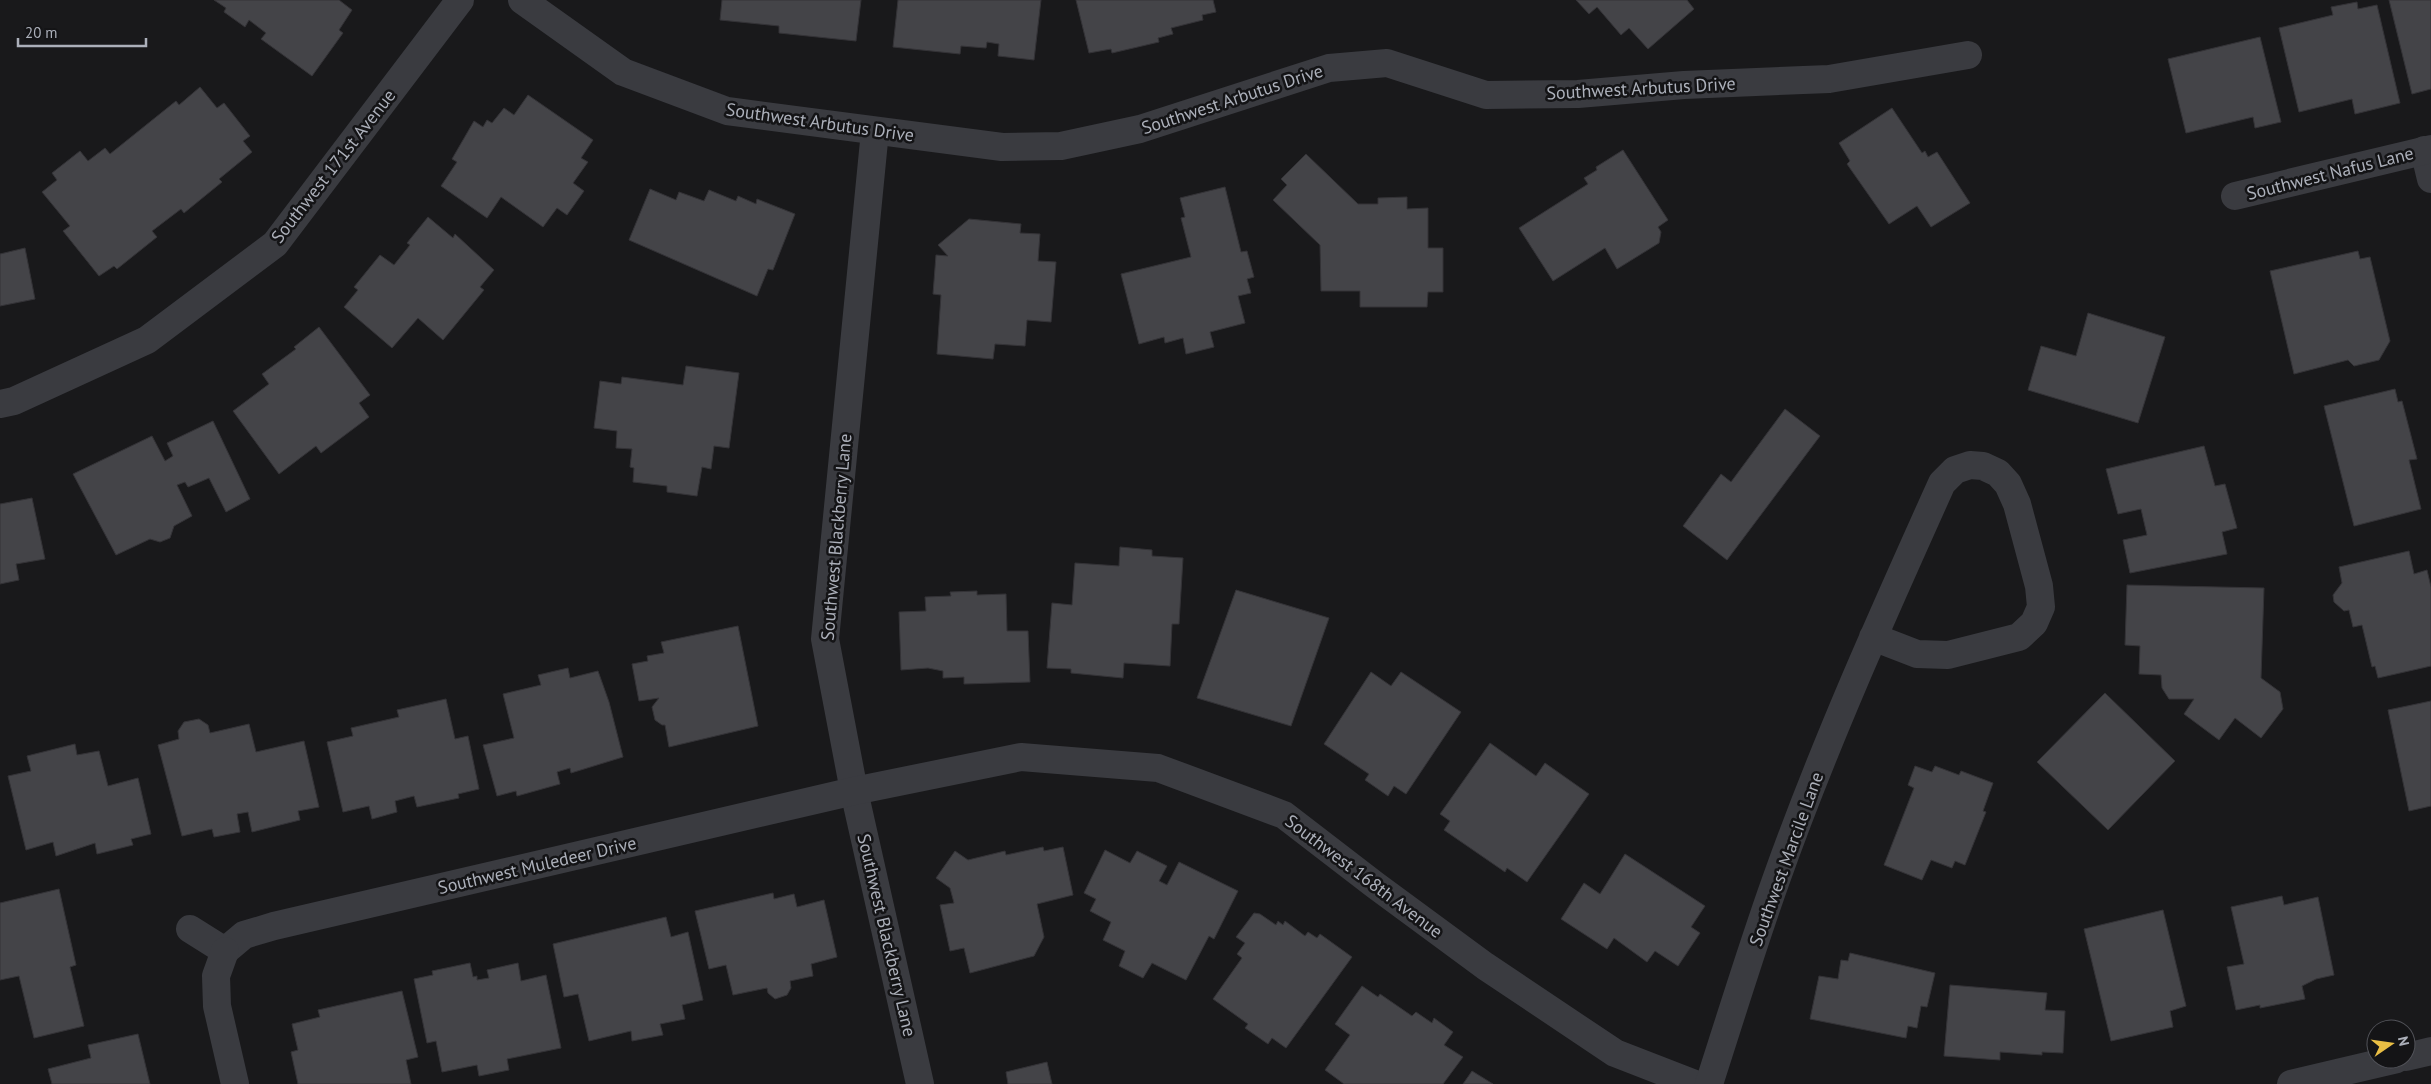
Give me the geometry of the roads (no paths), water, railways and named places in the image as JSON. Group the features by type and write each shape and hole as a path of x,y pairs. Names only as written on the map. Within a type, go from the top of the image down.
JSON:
{"street":[{"name":"Southwest 171st Avenue","path":"0,404 14,401 147,340 275,244 460,0"},
{"name":"Southwest Arbutus Drive","path":"522,0 623,72 727,111 1002,147 1061,146 1140,129 1328,68 1387,63 1486,95 1578,94 1684,85 1829,78 1968,55"},
{"name":"Southwest Blackberry Lane","path":"875,131 825,639 854,791 920,1084"},
{"name":"Southwest Nafus Lane","path":"2236,196 2428,150 2431,179"},
{"name":"Southwest Marcile Lane","path":"1709,1084 1776,880 1873,637 1942,483 1956,470 1970,465 1983,466 1998,473 2008,484 2017,504 2040,586 2041,607 2034,623 2019,637 1948,655 1917,654 1873,637"},
{"name":"Southwest 168th Avenue","path":"854,791 1021,757 1158,768 1284,815 1375,886 1485,966 1615,1053 1695,1084"},
{"name":"Southwest Muledeer Drive","path":"225,951 244,935 274,926 854,791"},
{"path":"190,929 225,951 216,976 217,1006 235,1084"},
{"path":"2416,1055 2431,1051"},
{"path":"2291,1084 2366,1066"}]}
